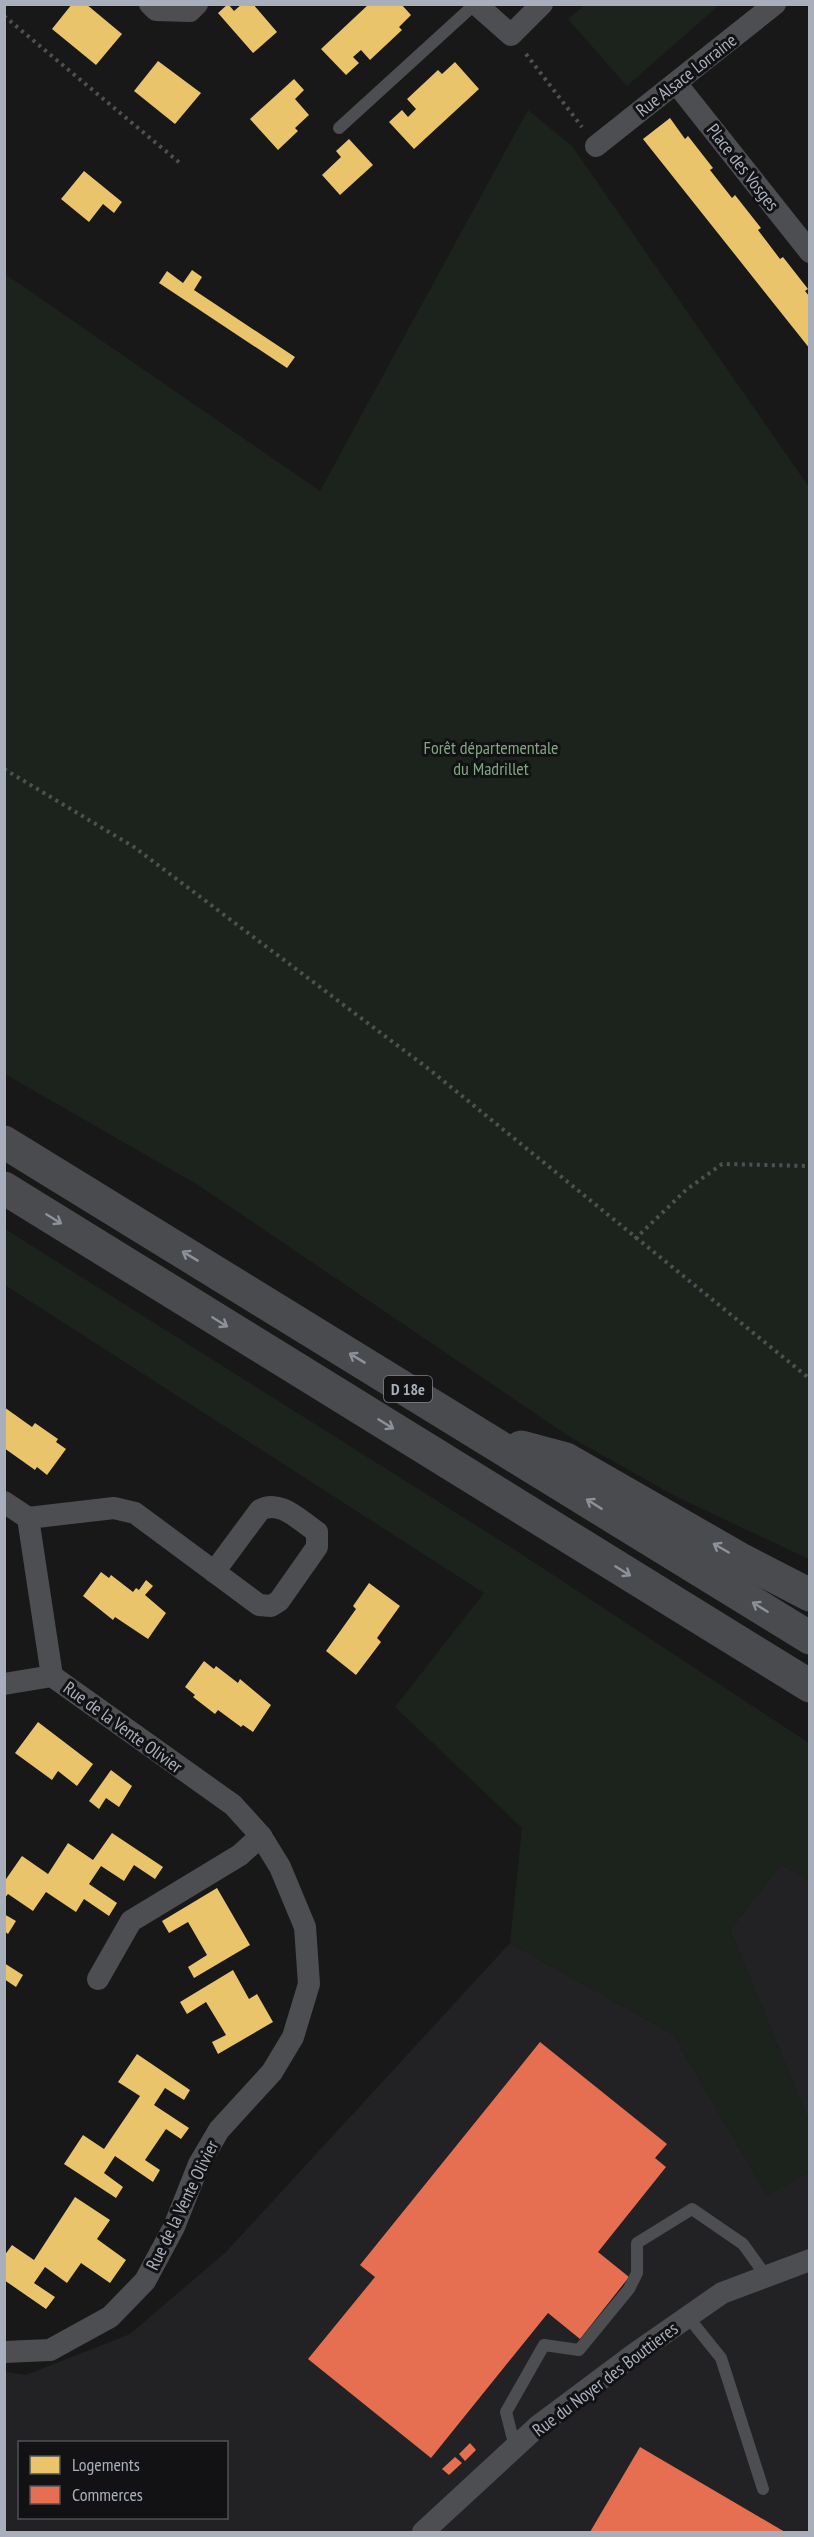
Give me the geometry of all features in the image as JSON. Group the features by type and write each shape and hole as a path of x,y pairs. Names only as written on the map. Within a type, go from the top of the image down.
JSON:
{"highway":[{"name":"D 18e","path":"4,1142 810,1638"},
{"name":"D 18e","path":"4,1188 810,1686"},
{"path":"487,1438 566,1459 742,1560 810,1595"}],"street":[{"path":"150,4 156,10 190,11 197,4"},
{"path":"475,4 511,35 542,4"},
{"name":"Rue Alsace Lorraine","path":"596,146 775,4"},
{"name":"Place des Vosges","path":"676,83 810,252"},
{"path":"4,1502 28,1518 114,1508 135,1513 214,1572 259,1605 271,1606 279,1601 317,1547 317,1532 283,1509 269,1506 260,1510 214,1572"},
{"path":"4,1684 52,1676 28,1518"},
{"name":"Rue de la Vente Olivier","path":"4,2352 50,2350 110,2317 145,2281 174,2227 198,2164 219,2130 272,2072 293,2037 309,1984 305,1927 280,1867 261,1836 233,1805 52,1676"},
{"path":"98,1978 131,1921 240,1855 261,1836"},
{"name":"Rue du Noyer des Bouttieres","path":"423,2532 538,2426 722,2293 810,2260"}],"lane":[{"path":"339,128 475,4"},
{"path":"515,2447 506,2412 543,2345 579,2349 629,2289 637,2272 637,2242 692,2209 743,2244 766,2276"},
{"path":"688,2317 721,2358 763,2489"}],"path":[{"path":"4,16 180,163"},
{"path":"511,35 596,146"},
{"path":"4,770 134,847 430,1071 810,1379"},
{"path":"635,1239 686,1190 722,1164 810,1166"}],"shaded area":[{"path":"781,1864 809,1880 809,2122 730,1930"},
{"path":"510,1943 673,2034 767,2195 809,2172 809,2532 5,2532 5,2372 26,2375 130,2334 226,2252"}],"green space":[{"path":"585,5 719,5 627,86 568,19"},
{"name":"Forêt départementale du Madrillet","path":"528,110 572,146 809,487 809,1559 679,1498 570,1437 198,1185 5,1074 5,274 320,491"},
{"path":"5,1229 512,1548 809,1743 809,1880 781,1864 730,1930 809,2122 809,2172 767,2195 673,2034 510,1943 522,1828 395,1707 484,1593 5,1285"}],"building: Logements":[{"path":"72,4 86,4 122,34 96,65 52,29"},
{"path":"228,4 234,11 242,4 253,4 277,32 253,53 218,13"},
{"path":"369,4 401,4 411,15 399,27 402,30 370,60 361,50 353,57 359,63 346,75 321,49"},
{"path":"158,61 201,93 175,124 134,91"},
{"path":"455,62 479,89 414,149 389,122 402,110 408,117 416,109 407,99 438,70 442,74"},
{"path":"294,79 304,90 295,99 309,115 295,128 298,131 278,150 250,119"},
{"path":"670,118 685,139 688,136 713,168 710,170 732,198 735,195 761,228 758,230 780,259 783,257 808,289 805,291 810,297 810,349 643,139"},
{"path":"349,139 373,165 340,195 322,175 341,157 336,151"},
{"path":"84,171 122,202 114,213 103,204 89,222 61,199"},
{"path":"192,270 202,277 194,290 295,357 287,368 159,283 167,271 183,283"},
{"path":"4,1407 32,1427 35,1423 58,1439 56,1442 66,1449 47,1475 37,1467 35,1470 4,1448"},
{"path":"101,1572 109,1578 111,1575 133,1592 136,1588 139,1590 146,1580 153,1586 145,1595 166,1613 148,1639 115,1617 113,1620 83,1596"},
{"path":"369,1583 400,1606 377,1638 381,1642 356,1675 326,1651 356,1609 353,1606"},
{"path":"204,1661 214,1669 216,1666 238,1683 240,1679 271,1705 253,1732 243,1725 241,1727 218,1710 215,1714 193,1697 195,1695 185,1687"},
{"path":"38,1722 93,1764 77,1786 58,1771 52,1780 15,1753"},
{"path":"111,1770 132,1786 119,1807 106,1798 99,1809 89,1801"},
{"path":"112,1833 163,1867 155,1879 134,1865 124,1881 101,1866 89,1884 117,1903 109,1916 84,1899 76,1912 46,1892 33,1911 8,1894 4,1899 4,1882 22,1856 48,1874 68,1843 93,1860"},
{"path":"217,1888 250,1945 194,1978 188,1967 207,1955 188,1922 169,1933 162,1921"},
{"path":"4,1914 16,1921 8,1934 4,1931"},
{"path":"4,1963 23,1975 16,1987 4,1979"},
{"path":"233,1970 249,1999 257,1994 273,2022 218,2054 212,2042 226,2035 206,2002 187,2014 180,2002"},
{"path":"137,2054 190,2090 184,2100 165,2088 154,2105 189,2128 181,2139 166,2129 145,2160 160,2170 153,2182 115,2156 104,2173 123,2187 116,2198 64,2164 83,2135 104,2149 140,2096 118,2082"},
{"path":"75,2197 110,2220 97,2239 126,2260 110,2283 81,2263 67,2283 45,2267 34,2283 55,2297 46,2309 4,2280 4,2256 12,2245 34,2260"}],"building: Commerces":[{"path":"540,2042 667,2144 655,2158 666,2167 598,2252 629,2277 580,2339 548,2313 431,2458 308,2359 375,2277 360,2265"},
{"path":"470,2443 476,2450 465,2461 459,2454"},
{"path":"640,2447 785,2532 590,2532"},
{"path":"455,2457 462,2463 449,2475 442,2469"}]}
